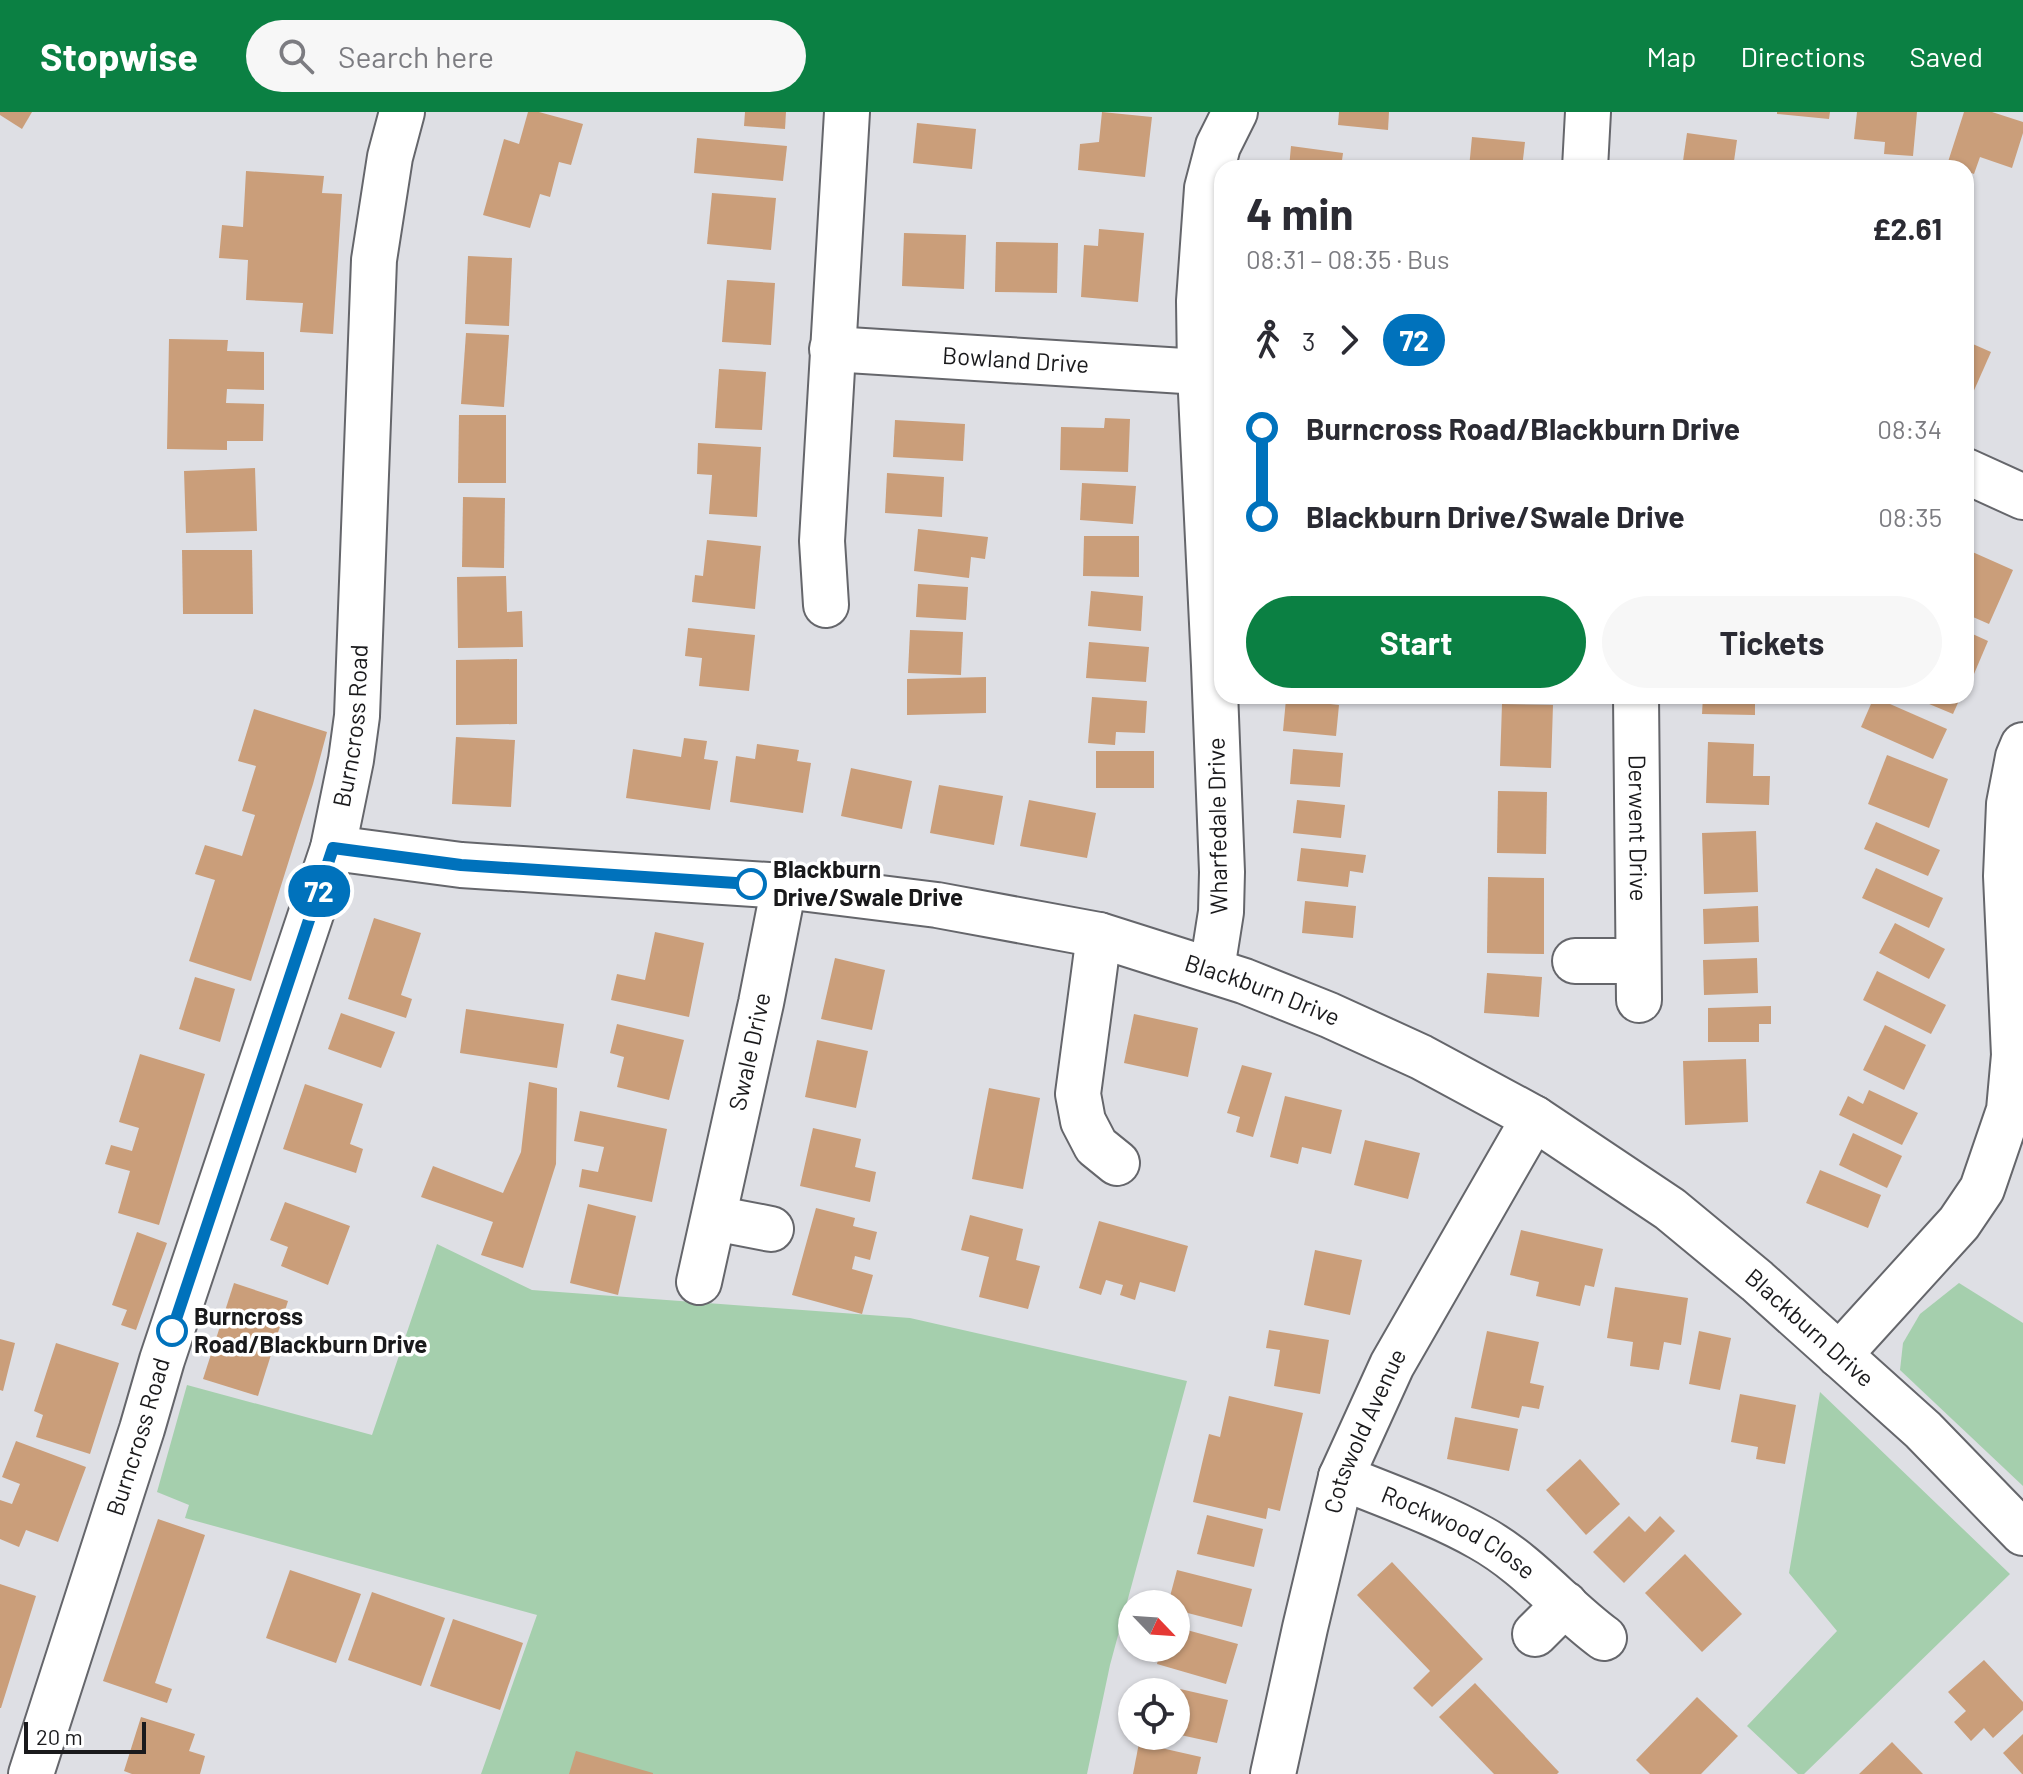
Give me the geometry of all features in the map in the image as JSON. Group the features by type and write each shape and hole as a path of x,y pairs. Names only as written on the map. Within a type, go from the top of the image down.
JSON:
{"street":[{"name":"Burncross Road","path":"31,1774 167,1345 333,848 357,716 374,260 390,157 402,112"},
{"path":"826,605 822,541 847,112"},
{"name":"Wharfedale Drive","path":"1214,160 1235,112"},
{"path":"1585,160 1588,112"},
{"name":"Wharfedale Drive","path":"1214,161 1207,188 1199,301 1200,372 1213,474 1214,518"},
{"name":"Bowland Drive","path":"832,349 1200,372"},
{"path":"1974,475 2023,497"},
{"name":"Wharfedale Drive","path":"1212,969 1221,912 1222,872 1218,704"},
{"name":"Derwent Drive","path":"1575,961 1638,980 1636,704"},
{"path":"1839,1355 1959,1223 1982,1189 2016,1111 2006,876 2009,804 2023,745"},
{"name":"Blackburn Drive","path":"333,848 461,865 784,886 937,905 1099,935 1212,969 1329,1015 1421,1057 1534,1118 1670,1209 1757,1281 1923,1430 2023,1533"},
{"name":"Swale Drive","path":"699,1282 784,886"},
{"path":"1099,935 1078,1094 1083,1121 1096,1146 1117,1163"},
{"name":"Cotswold Avenue","path":"1273,1774 1341,1477 1392,1365 1534,1118"},
{"path":"714,1218 771,1229"},
{"name":"Rockwood Close","path":"1341,1477 1482,1538 1604,1638"},
{"path":"1535,1634 1565,1604"}],"green space":[{"path":"437,1244 532,1290 910,1318 1187,1381 1130,1590 1118,1590 1118,1635 1087,1774 481,1774 537,1615 185,1518 189,1505 157,1492 187,1385 372,1435"},
{"path":"1959,1283 2023,1323 2023,1486 1900,1370 1903,1343 1920,1314"},
{"path":"1820,1392 2010,1574 1804,1774 1798,1774 1747,1726 1837,1631 1789,1573"}],"building":[{"path":"0,112 32,112 22,129"},
{"path":"528,112 583,124 571,165 559,162 550,197 540,194 530,228 483,215 504,139 519,144"},
{"path":"745,112 786,112 785,129 744,126"},
{"path":"1102,112 1152,117 1145,177 1078,170 1080,144 1099,142"},
{"path":"1339,112 1389,112 1388,130 1338,125"},
{"path":"1777,112 1830,112 1829,119"},
{"path":"1857,112 1917,112 1913,156 1884,154 1885,142 1854,139"},
{"path":"1964,112 1992,112 2023,122 2023,133 2012,168 1980,157 1974,174 1974,160 1949,160"},
{"path":"917,123 976,129 972,169 913,163"},
{"path":"1687,133 1737,140 1734,160 1683,160"},
{"path":"1472,137 1525,142 1523,160 1470,160"},
{"path":"697,138 787,146 783,181 694,173"},
{"path":"1291,146 1343,153 1342,160 1290,160"},
{"path":"246,171 324,176 322,193 342,194 333,334 300,332 303,303 246,300 248,260 219,258 222,225 243,227"},
{"path":"712,193 776,198 771,250 707,244"},
{"path":"1099,229 1144,233 1138,302 1081,297 1084,245 1098,246"},
{"path":"904,233 966,235 964,289 902,286"},
{"path":"996,242 1058,243 1057,293 995,292"},
{"path":"468,256 512,258 509,326 465,324"},
{"path":"727,280 775,283 771,345 722,342"},
{"path":"466,333 509,335 504,407 461,404"},
{"path":"169,339 228,340 227,351 264,352 264,390 227,389 226,403 264,404 263,441 227,441 227,450 167,449"},
{"path":"1974,345 1991,352 1974,390"},
{"path":"719,369 766,372 762,430 715,428"},
{"path":"459,415 506,415 506,483 458,483"},
{"path":"1105,418 1130,419 1128,472 1060,470 1061,427 1104,428"},
{"path":"895,420 965,424 963,461 893,457"},
{"path":"698,443 761,447 757,517 709,514 712,475 697,474"},
{"path":"255,468 257,531 186,533 184,471"},
{"path":"887,473 944,477 942,517 885,513"},
{"path":"1082,483 1136,486 1133,524 1080,520"},
{"path":"463,497 505,498 504,568 462,567"},
{"path":"918,529 988,537 985,559 971,557 969,578 914,571"},
{"path":"1084,536 1139,536 1139,577 1083,576"},
{"path":"707,540 761,546 755,609 692,602 695,575 703,576"},
{"path":"182,550 252,550 253,614 183,614"},
{"path":"1974,553 2013,570 1989,624 1974,617"},
{"path":"506,576 507,612 522,611 523,647 458,648 457,577"},
{"path":"918,584 968,587 966,620 916,617"},
{"path":"1091,591 1143,596 1141,631 1088,626"},
{"path":"688,628 755,635 749,691 699,686 702,658 685,656"},
{"path":"910,630 963,632 961,675 908,673"},
{"path":"1974,635 1988,641 1974,674"},
{"path":"1089,642 1149,647 1146,682 1086,678"},
{"path":"517,659 517,724 456,725 456,660"},
{"path":"986,677 986,713 907,715 907,679"},
{"path":"1092,697 1147,701 1145,733 1116,732 1115,745 1088,743"},
{"path":"1286,704 1339,705 1336,736 1283,731"},
{"path":"1502,704 1553,705 1551,768 1500,766"},
{"path":"1703,704 1755,704 1755,715 1702,714"},
{"path":"1871,704 1890,704 1947,729 1933,759 1861,727"},
{"path":"1929,704 1957,704 1953,714"},
{"path":"254,709 327,732 251,981 189,961 215,880 195,874 205,845 242,856 255,815 242,811 256,766 238,761"},
{"path":"456,737 515,740 511,807 452,804"},
{"path":"684,738 707,741 704,759 718,761 710,810 626,798 633,749 681,757"},
{"path":"1708,742 1754,744 1753,776 1770,776 1769,805 1706,803"},
{"path":"757,744 799,750 797,761 811,763 803,813 730,802 736,756 755,759"},
{"path":"1293,749 1343,753 1340,787 1290,784"},
{"path":"1096,751 1154,751 1154,788 1096,788"},
{"path":"1887,755 1948,779 1929,828 1868,804"},
{"path":"851,768 912,781 902,829 841,816"},
{"path":"939,785 1003,796 994,845 930,833"},
{"path":"1498,791 1547,792 1546,854 1497,853"},
{"path":"1029,800 1096,813 1087,858 1020,846"},
{"path":"1297,800 1345,805 1341,838 1293,833"},
{"path":"1876,822 1940,850 1928,876 1864,849"},
{"path":"1756,831 1758,892 1704,894 1702,833"},
{"path":"1301,848 1366,855 1363,873 1350,871 1348,887 1297,881"},
{"path":"1876,868 1943,898 1929,928 1862,898"},
{"path":"1488,877 1544,878 1544,954 1487,953"},
{"path":"1305,901 1356,906 1353,938 1302,933"},
{"path":"1758,906 1759,942 1704,944 1703,909"},
{"path":"374,918 421,933 401,995 412,999 406,1018 348,999"},
{"path":"1895,923 1945,949 1929,979 1879,953"},
{"path":"655,932 704,943 689,1017 611,1000 617,974 645,980"},
{"path":"835,958 885,970 872,1030 821,1019"},
{"path":"1757,958 1758,993 1704,995 1703,960"},
{"path":"1877,971 1946,1005 1931,1034 1863,1000"},
{"path":"1487,973 1542,977 1539,1017 1484,1013"},
{"path":"195,977 235,989 220,1042 179,1029"},
{"path":"1771,1006 1771,1024 1759,1024 1759,1042 1708,1042 1708,1008"},
{"path":"466,1009 564,1024 557,1068 460,1053"},
{"path":"341,1013 395,1032 381,1068 328,1049"},
{"path":"1134,1014 1198,1028 1188,1077 1124,1063"},
{"path":"617,1024 684,1040 669,1100 617,1087 624,1057 610,1053"},
{"path":"1885,1025 1926,1045 1904,1090 1863,1070"},
{"path":"817,1040 868,1051 856,1108 805,1097"},
{"path":"140,1054 205,1074 159,1225 118,1213 130,1171 105,1164 111,1145 132,1151 139,1128 119,1122"},
{"path":"1746,1059 1748,1122 1685,1125 1683,1061"},
{"path":"1242,1065 1272,1073 1253,1137 1236,1132 1240,1117 1227,1113"},
{"path":"529,1082 557,1088 556,1164 523,1268 481,1255 493,1222 421,1197 433,1166 503,1193 521,1152"},
{"path":"305,1084 363,1104 350,1144 363,1149 356,1173 283,1149"},
{"path":"989,1088 1040,1098 1023,1189 972,1179"},
{"path":"1869,1090 1918,1113 1902,1145 1839,1115 1848,1096 1863,1104"},
{"path":"1285,1096 1342,1110 1331,1154 1302,1147 1298,1164 1270,1157"},
{"path":"580,1111 667,1129 652,1202 579,1187 582,1169 598,1172 604,1147 574,1141"},
{"path":"813,1128 861,1139 855,1167 876,1172 870,1202 800,1186"},
{"path":"1853,1133 1902,1156 1887,1188 1839,1165"},
{"path":"1365,1140 1420,1153 1408,1199 1354,1185"},
{"path":"1820,1170 1881,1195 1868,1228 1806,1203"},
{"path":"285,1202 350,1226 328,1285 281,1266 288,1247 270,1240"},
{"path":"588,1204 636,1216 618,1295 570,1283"},
{"path":"816,1208 855,1218 853,1226 877,1232 870,1260 855,1256 852,1269 873,1275 862,1314 792,1295"},
{"path":"970,1215 1023,1229 1016,1260 1040,1266 1028,1309 979,1297 989,1257 961,1250"},
{"path":"1099,1221 1188,1246 1175,1292 1140,1282 1135,1300 1120,1295 1123,1285 1106,1280 1101,1295 1079,1288"},
{"path":"1521,1230 1603,1249 1594,1287 1585,1285 1580,1306 1536,1296 1539,1282 1510,1275"},
{"path":"137,1232 167,1243 136,1330 121,1325 127,1310 112,1305"},
{"path":"1315,1250 1362,1260 1350,1315 1304,1305"},
{"path":"234,1283 288,1301 258,1396 203,1379"},
{"path":"1615,1287 1688,1298 1681,1345 1664,1342 1659,1370 1630,1366 1633,1342 1607,1338"},
{"path":"1269,1330 1329,1340 1320,1394 1274,1386 1280,1350 1266,1348"},
{"path":"1487,1331 1539,1342 1530,1383 1544,1386 1539,1409 1522,1406 1519,1418 1471,1408"},
{"path":"1699,1331 1731,1338 1720,1390 1689,1384"},
{"path":"0,1339 15,1343 3,1391 0,1390"},
{"path":"56,1343 119,1363 90,1454 36,1437 43,1415 34,1411"},
{"path":"1740,1394 1796,1405 1785,1464 1756,1459 1758,1447 1731,1442"},
{"path":"1229,1396 1303,1413 1280,1511 1268,1508 1266,1519 1193,1502 1209,1434 1220,1437"},
{"path":"1455,1417 1518,1429 1509,1471 1447,1459"},
{"path":"16,1441 86,1467 58,1542 26,1530 19,1547 0,1539 0,1500 12,1504 20,1484 2,1477"},
{"path":"1580,1459 1620,1504 1586,1535 1546,1490"},
{"path":"1207,1515 1263,1529 1254,1567 1197,1554"},
{"path":"1629,1516 1645,1532 1660,1516 1675,1531 1624,1583 1593,1552"},
{"path":"158,1519 205,1535 155,1683 172,1689 167,1703 103,1681"},
{"path":"1685,1554 1742,1614 1702,1652 1645,1593"},
{"path":"1392,1562 1483,1659 1432,1707 1413,1688 1430,1671 1357,1595"},
{"path":"290,1570 361,1594 336,1663 266,1638"},
{"path":"1177,1570 1252,1589 1242,1627 1190,1614 1190,1590 1172,1590"},
{"path":"0,1584 36,1596 1,1708 0,1708"},
{"path":"372,1592 445,1618 421,1686 348,1660"},
{"path":"453,1619 523,1643 500,1710 430,1686"},
{"path":"1190,1631 1238,1644 1226,1684 1157,1664 1190,1662"},
{"path":"1984,1660 2023,1702 2023,1710 1993,1738 1984,1728 1971,1741 1954,1722 1966,1711 1948,1692"},
{"path":"1475,1683 1559,1772 1557,1774 1494,1774 1439,1717"},
{"path":"1190,1691 1228,1700 1217,1743 1190,1737"},
{"path":"1697,1697 1738,1736 1701,1774 1650,1774 1636,1760"},
{"path":"141,1717 195,1734 189,1751 205,1756 200,1774 132,1774 124,1771"},
{"path":"2023,1734 2023,1774 2022,1774 2003,1753"},
{"path":"1892,1742 1923,1774 1859,1774"},
{"path":"1138,1750 1170,1750 1201,1757 1197,1774 1133,1774"},
{"path":"576,1751 653,1773 653,1774 569,1774"}],"bus line":[{"name":"72","path":"172,1331 333,848 461,865 751,884"}],"place":[{"name":"Blackburn Drive/Swale Drive","path":"751,884"},
{"name":"Burncross Road/Blackburn Drive","path":"172,1331"}]}
